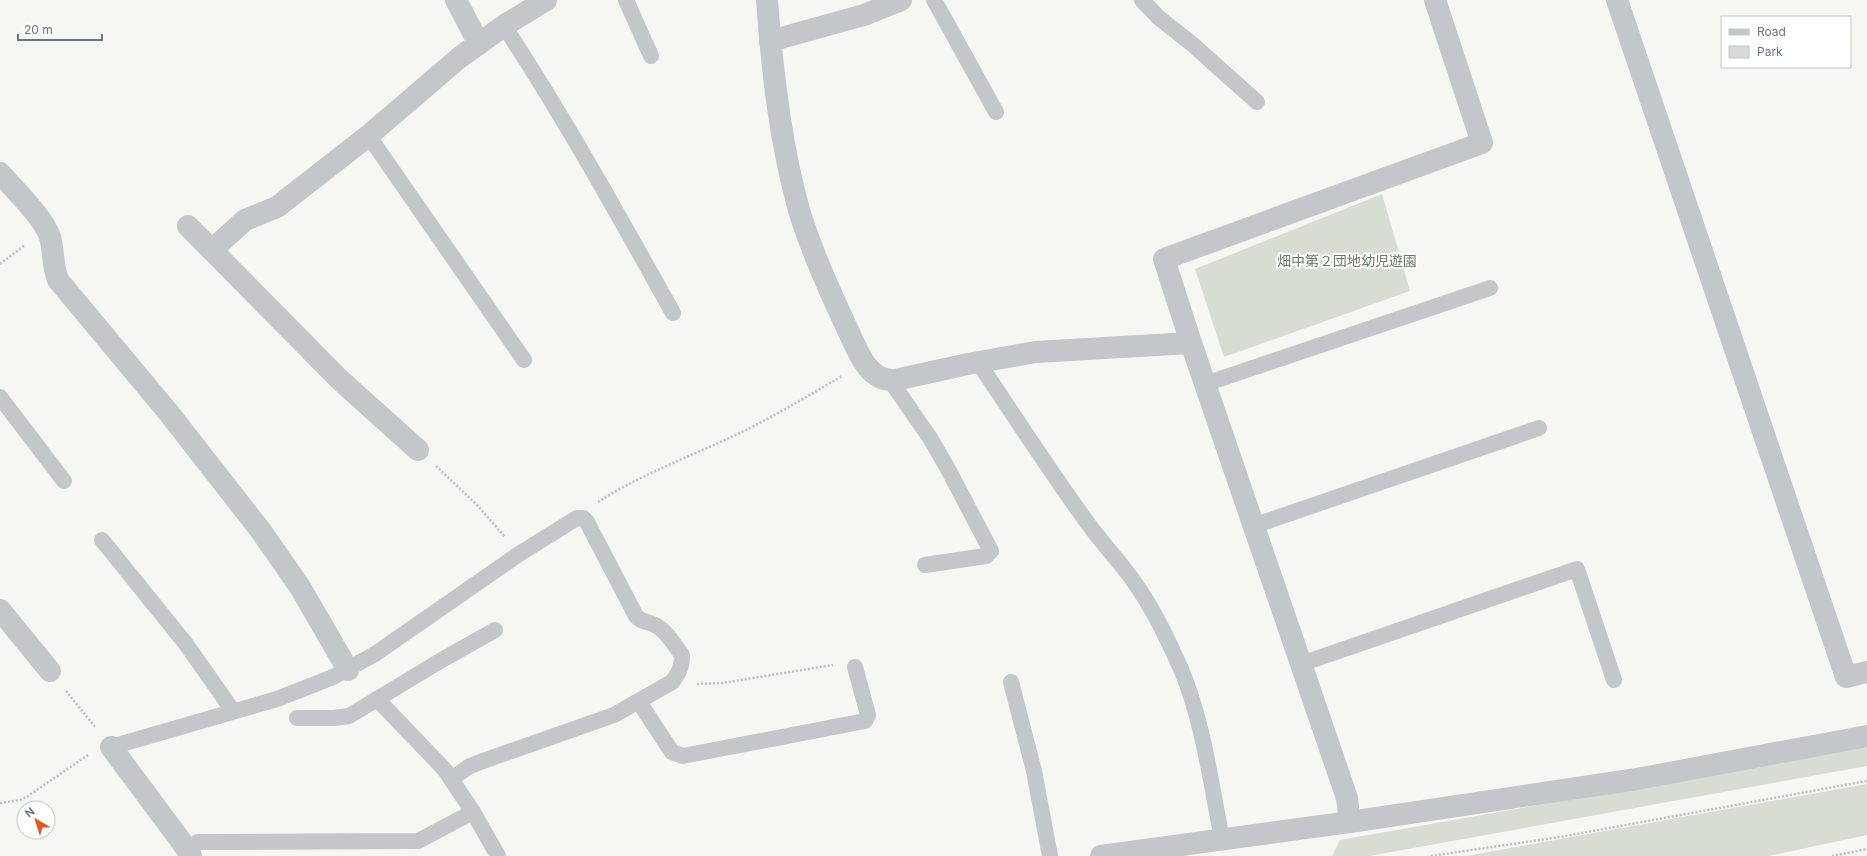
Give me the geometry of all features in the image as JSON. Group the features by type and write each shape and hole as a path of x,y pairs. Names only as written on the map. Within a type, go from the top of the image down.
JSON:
{"street":[{"path":"456,0 479,44"},
{"path":"212,250 245,220 277,207 368,135 459,58 504,26 546,0"},
{"path":"767,0 770,41 780,118 799,209 812,247 841,315 864,362 879,377 890,380 1036,352 1191,343"},
{"path":"770,41 864,15 901,0"},
{"path":"1350,822 1347,798 1253,526 1164,259 1482,143 1435,0"},
{"path":"1617,0 1846,677 1867,672"},
{"path":"0,173 47,230 50,238 53,267 58,280 168,412 257,525 300,587 348,670"},
{"path":"188,226 339,379 418,450"},
{"path":"0,610 50,671"},
{"path":"1101,856 1350,822 1637,779 1867,736"},
{"path":"111,747 177,835 194,849"}],"lane":[{"path":"626,0 651,56"},
{"path":"934,0 996,112"},
{"path":"1142,0 1158,17 1192,44 1257,102"},
{"path":"504,26 542,85 595,173 673,313"},
{"path":"368,135 524,360"},
{"path":"1205,384 1490,288"},
{"path":"978,362 1092,530 1132,578 1156,617 1181,670 1199,726 1222,839"},
{"path":"890,380 930,438 991,551 986,556 925,565"},
{"path":"0,397 64,481"},
{"path":"1253,526 1539,428"},
{"path":"111,747 277,699 305,689 348,670 405,634 519,554 577,518 583,518 587,522 636,616 642,621 654,624 659,628 682,655 680,670 672,682 639,702 596,723 470,766 451,779"},
{"path":"102,540 186,644 234,711"},
{"path":"1301,664 1577,569 1614,680"},
{"path":"297,718 334,718 349,716 495,630"},
{"path":"639,702 672,752 683,756 865,721 868,715 855,667"},
{"path":"1011,682 1034,771 1050,856"},
{"path":"377,699 445,770 473,812 498,856"},
{"path":"194,849 418,841 473,812"}],"path":[{"path":"0,264 47,230"},
{"path":"577,518 593,504 634,481 729,439 781,412 864,362"},
{"path":"418,450 477,505 519,554"},
{"path":"672,682 684,685 722,683 850,662 855,667"},
{"path":"50,671 111,747"},
{"path":"0,803 20,800 89,754 102,748 111,747"},
{"path":"1431,856 1560,837 1867,781"},
{"path":"1832,856 1867,849"}],"green space":[{"name":"畑中第２団地幼児遊園","path":"1382,194 1410,291 1224,357 1195,269"},
{"path":"1867,747 1867,766 1369,856 1332,856 1340,840"},
{"path":"1867,784 1867,835 1768,856 1466,856"}]}
